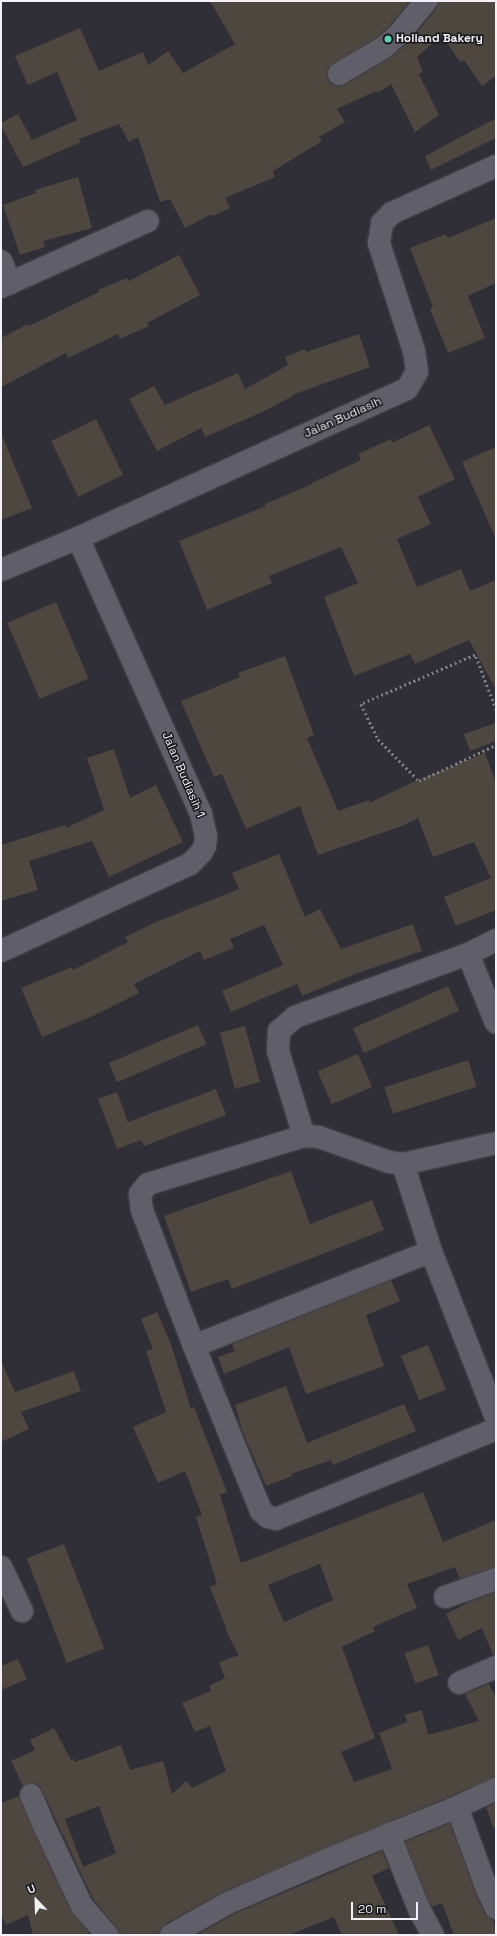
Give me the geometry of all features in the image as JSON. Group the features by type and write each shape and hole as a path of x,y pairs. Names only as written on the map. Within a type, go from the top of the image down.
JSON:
{"street":[{"path":"339,74 382,48 399,34 426,1"},
{"name":"Jalan Budiasih","path":"1,570 78,538 407,389 416,372 414,351 379,243 382,223 392,213 496,166"},
{"path":"1,261 6,285 148,221"},
{"name":"Jalan Budiasih 1","path":"1,951 190,864 201,853 205,846 206,836 201,814 78,538"},
{"path":"304,1136 278,1051 279,1031 295,1017 468,954 496,940"},
{"path":"468,954 496,1023"},
{"path":"496,1143 403,1164 389,1162 319,1137 304,1136 148,1184 140,1194 142,1210 194,1346 261,1511 268,1517 276,1518 496,1429"},
{"path":"403,1164 430,1251 496,1418"},
{"path":"194,1346 430,1251"},
{"path":"1,1567 22,1611"},
{"path":"445,1597 496,1579"},
{"path":"459,1683 496,1668"},
{"path":"170,1935 228,1903 389,1834 457,1807 496,1789"},
{"path":"31,1795 82,1906 106,1935"},
{"path":"457,1807 487,1889 496,1908"},
{"path":"389,1834 419,1909 433,1935"}],"path":[{"path":"496,710 475,655 361,704 378,739 419,781 496,745"}],"building":[{"path":"210,1 410,1 390,25 376,38 328,68 328,80 333,85 339,86 345,85 391,57 409,42 436,9 438,1 496,1 496,76 482,86 464,60 460,62 442,35 417,57 423,72 419,74 439,115 415,132 391,84 378,93 376,91 337,109 345,122 319,137 322,141 273,171 275,177 225,198 230,208 213,216 212,214 185,228 170,199 160,202 138,137 129,142 119,124 79,139 81,142 23,167 1,126 1,123 18,114 32,140 77,120 57,72 28,85 15,56 80,28 99,71 143,52 148,65 168,51 183,73 235,44"},
{"path":"496,118 496,138 431,170 425,156"},
{"path":"78,177 92,228 43,241 45,247 20,255 3,205 36,193 35,190"},
{"path":"496,218 496,283 468,296 485,338 448,353 430,309 433,307 410,248 446,234 448,238"},
{"path":"179,255 200,295 147,323 149,326 120,339 118,334 68,358 66,353 1,387 1,338 28,324 29,326 99,292 98,290 127,278 129,281"},
{"path":"359,334 370,367 292,395 293,396 262,412 205,437 201,428 157,451 129,399 154,386 165,405 238,373 245,389 288,365 285,357 305,349 306,352"},
{"path":"96,419 123,475 78,497 51,441"},
{"path":"429,425 455,479 418,497 431,524 397,539 417,587 461,569 470,591 496,580 496,690 469,640 415,664 410,654 354,676 324,597 358,583 341,547 269,576 272,583 207,610 179,541 266,506 265,504 312,484 361,460 358,454 391,439 392,443"},
{"path":"1,433 32,508 1,520"},
{"path":"496,447 496,539 462,462"},
{"path":"56,602 88,678 40,699 7,623"},
{"path":"285,656 314,735 307,738 338,811 369,800 369,803 411,783 485,753 496,783 496,910 456,926 444,897 491,878 474,842 433,857 418,818 402,826 318,855 300,806 246,829 222,774 214,777 181,701 240,677 238,673"},
{"path":"496,723 496,741 470,751 464,734"},
{"path":"114,749 130,798 156,785 183,842 109,877 92,841 29,861 38,890 1,901 1,845 65,825 66,828 104,810 87,758"},
{"path":"279,854 305,917 320,909 341,949 413,924 422,951 358,973 302,996 297,984 231,1012 222,991 283,965 264,925 230,939 234,948 204,960 200,951 134,984 139,993 95,1015 42,1037 21,988 72,967 73,970 128,942 125,937 156,922 239,889 232,873"},
{"path":"448,986 459,1011 364,1053 353,1028"},
{"path":"198,1025 206,1044 117,1082 109,1063"},
{"path":"245,1026 260,1082 235,1089 220,1033"},
{"path":"358,1054 372,1087 332,1104 317,1071"},
{"path":"468,1060 477,1087 393,1114 384,1087"},
{"path":"216,1089 226,1115 144,1146 141,1140 117,1149 98,1099 117,1092 128,1122"},
{"path":"291,1171 310,1224 372,1200 384,1230 232,1289 228,1279 191,1292 164,1216"},
{"path":"391,1280 400,1301 366,1315 384,1366 306,1394 289,1347 224,1374 218,1357 235,1351 232,1344"},
{"path":"157,1312 171,1344 191,1409 194,1407 227,1492 220,1495 241,1563 423,1492 443,1542 496,1520 496,1567 460,1579 455,1567 407,1584 417,1608 373,1627 375,1631 342,1647 375,1738 341,1752 354,1782 392,1769 379,1733 407,1722 405,1715 422,1710 428,1735 479,1721 465,1694 489,1684 496,1697 496,1777 223,1892 165,1924 160,1929 159,1935 119,1935 116,1927 93,1899 39,1785 33,1783 23,1786 11,1761 35,1750 30,1740 54,1728 71,1760 74,1759 75,1762 121,1745 130,1770 163,1761 172,1794 186,1781 192,1788 226,1771 210,1726 195,1732 182,1703 211,1691 209,1686 225,1678 219,1662 239,1655 226,1631 210,1587 217,1584 196,1517 202,1515 185,1471 158,1483 133,1427 166,1412 146,1351 153,1349 141,1319","holes":["320,1564 333,1600 284,1622 268,1585","99,1806 116,1853 83,1867 65,1819"]},
{"path":"428,1345 446,1390 419,1400 401,1356"},
{"path":"1,1361 15,1392 74,1371 81,1391 21,1412 29,1429 1,1442"},
{"path":"286,1386 307,1443 404,1404 416,1431 333,1465 331,1460 291,1474 292,1476 266,1486 242,1430 235,1405"},
{"path":"64,1544 104,1649 67,1663 27,1558"},
{"path":"496,1592 496,1655 493,1655 482,1628 458,1640 446,1614 469,1602"},
{"path":"428,1645 439,1675 415,1684 405,1654"},
{"path":"18,1659 27,1679 1,1690 1,1666"},
{"path":"19,1796 35,1835 71,1911 89,1933 85,1935 33,1935 28,1915 6,1925 1,1914 1,1803"},
{"path":"496,1803 496,1827 493,1827 486,1807"},
{"path":"450,1823 476,1894 485,1914 493,1920 496,1935 454,1935 442,1903 432,1907 430,1904 405,1842"},
{"path":"382,1851 389,1868 372,1876 399,1935 342,1935 334,1917 289,1935 197,1935 234,1914"}],"place":[{"name":"Holland Bakery","path":"388,39"}]}
